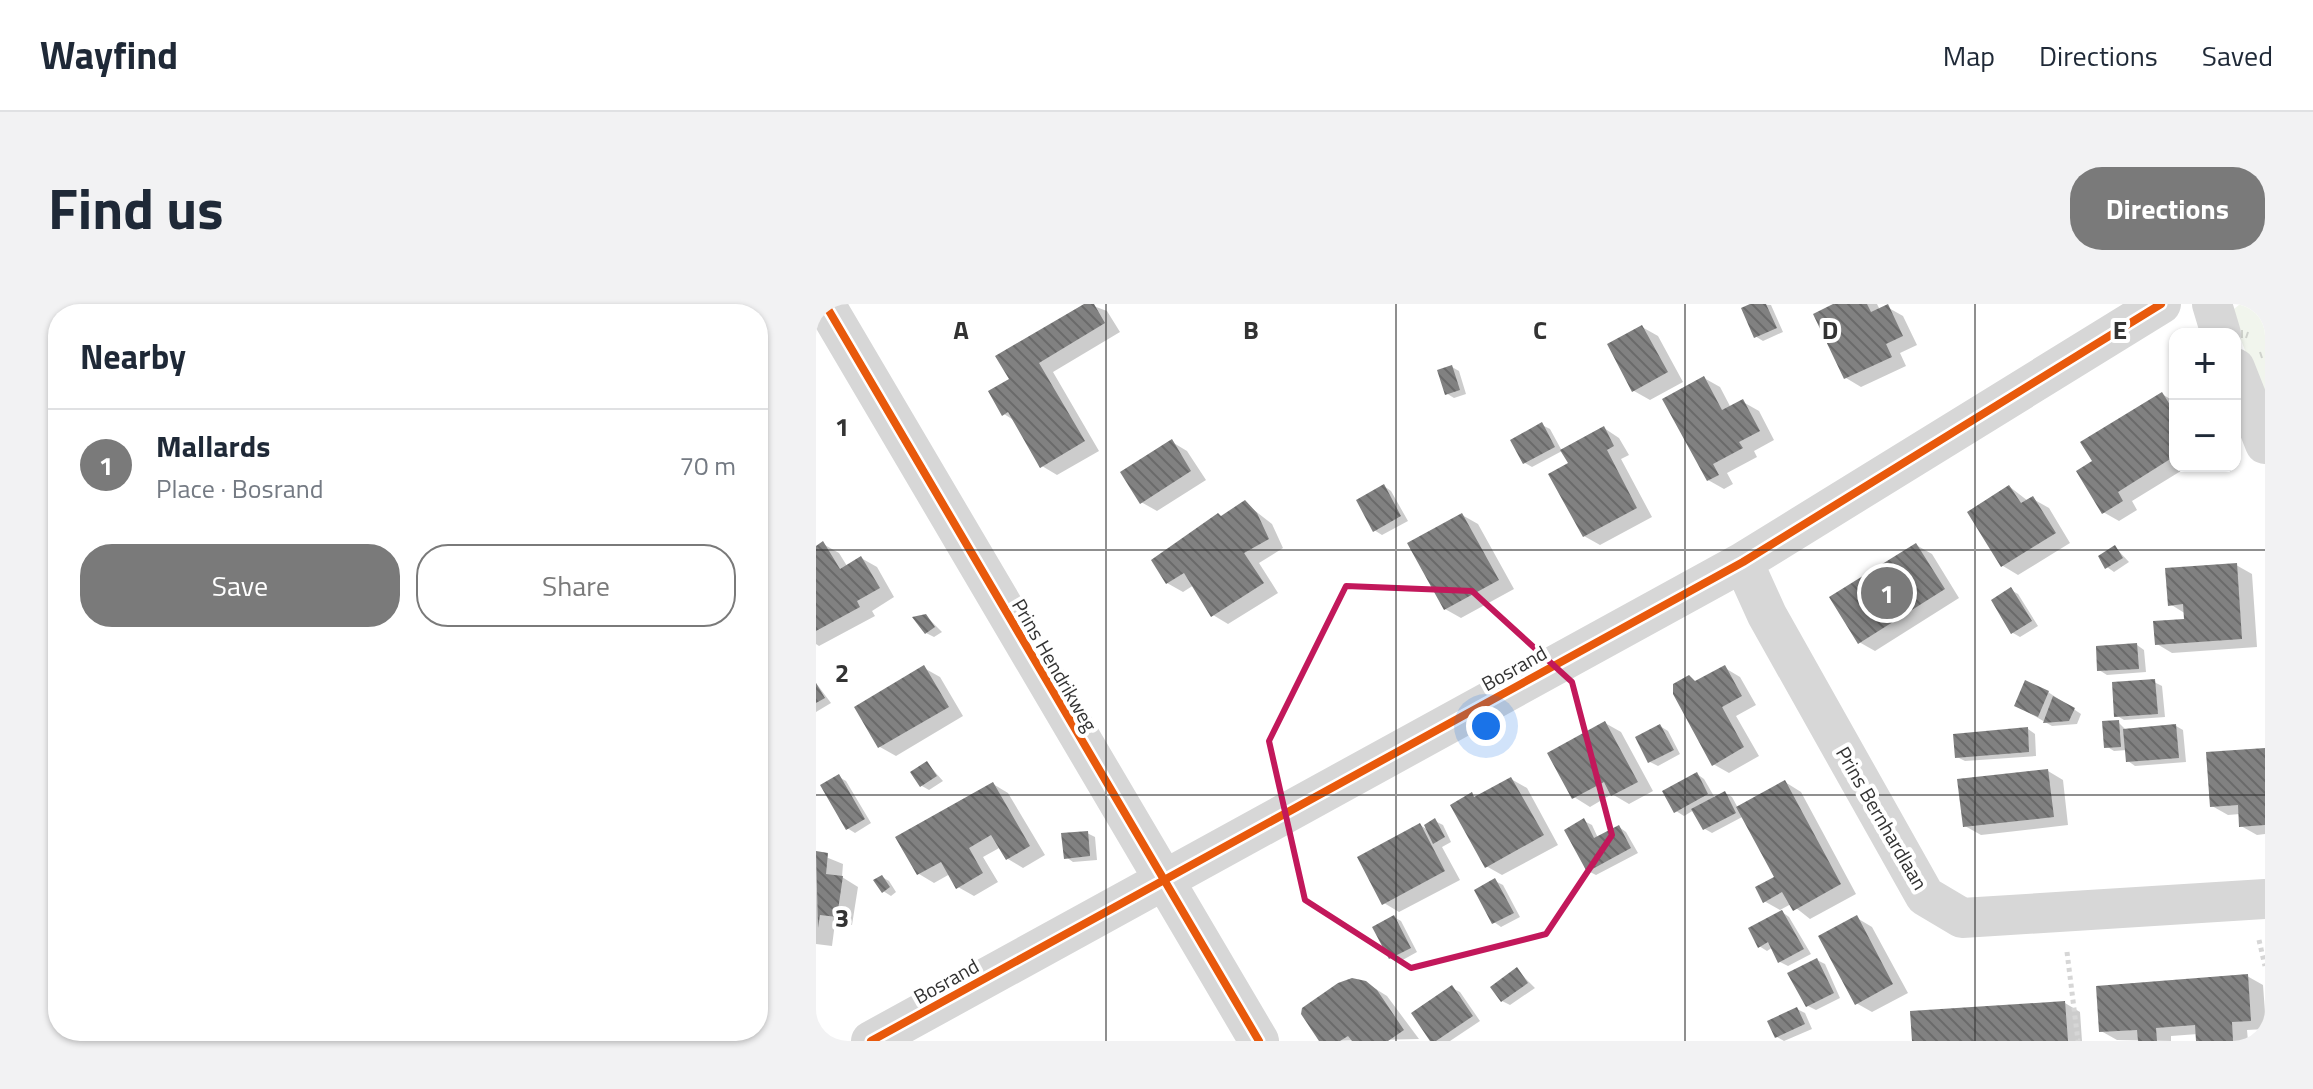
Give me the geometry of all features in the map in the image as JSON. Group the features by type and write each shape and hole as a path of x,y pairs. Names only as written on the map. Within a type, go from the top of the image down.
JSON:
{"street":[{"name":"Prins Hendrikweg","path":"825,304 1259,1041"},
{"name":"Bosrand","path":"871,1041 1743,562 2161,304"},
{"path":"2212,304 2219,328"},
{"path":"2241,383 2265,444"},
{"name":"Prins Bernhardlaan","path":"1743,562 1767,615 1925,896 1962,918 2265,899"}],"path":[{"path":"2062,912 2078,1041 2084,1041"}],"highlighted area":[{"path":"1346,586 1472,591 1572,682 1612,835 1546,934 1411,968 1305,900 1269,741"}],"green space":[{"path":"2240,304 2265,304 2265,402 2241,340 2241,328 2236,328 2234,322 2234,309"}],"building":[{"path":"1084,304 1094,304 1105,323 1039,363 1085,441 1040,468 1008,412 1002,416 988,391 1009,379 995,356"},
{"path":"1750,304 1766,304 1777,328 1754,338 1741,308"},
{"path":"1833,304 1867,304 1871,312 1888,304 1903,336 1886,344 1892,357 1844,379 1813,314"},
{"path":"1642,325 1668,372 1632,392 1607,344"},
{"path":"1452,365 1460,390 1445,395 1437,370"},
{"path":"1704,376 1722,410 1743,399 1760,431 1739,442 1743,448 1713,464 1719,475 1707,481 1662,399"},
{"path":"2162,392 2169,403 2169,460 2118,492 2123,501 2102,514 2076,471 2092,461 2080,442"},
{"path":"1542,422 1555,447 1523,464 1510,440"},
{"path":"1604,426 1614,446 1607,450 1637,508 1583,537 1548,474 1568,463 1560,450"},
{"path":"1172,439 1191,471 1140,504 1120,472"},
{"path":"1384,484 1401,516 1373,532 1356,500"},
{"path":"2009,485 2021,503 2033,496 2056,533 2001,567 1967,512"},
{"path":"1245,500 1257,513 1269,539 1244,553 1264,583 1211,617 1184,573 1166,584 1151,560 1218,513 1221,516"},
{"path":"1462,513 1499,580 1444,610 1407,543"},
{"path":"823,541 840,569 861,556 880,588 857,601 860,607 816,631 816,546"},
{"path":"1916,543 1945,589 1858,644 1829,597"},
{"path":"2115,545 2123,558 2105,569 2098,556"},
{"path":"2237,563 2242,639 2155,645 2153,621 2184,619 2183,604 2168,606 2165,568"},
{"path":"2011,587 2032,621 2011,634 1991,600"},
{"path":"926,614 935,627 925,634 912,617"},
{"path":"2137,643 2139,669 2097,671 2096,646"},
{"path":"924,665 949,707 878,748 854,707"},
{"path":"1725,665 1742,696 1722,707 1744,747 1712,766 1673,694 1673,684 1689,675 1695,681"},
{"path":"2155,679 2158,714 2114,717 2112,682"},
{"path":"2025,680 2049,691 2038,717 2014,706"},
{"path":"816,683 825,698 816,703"},
{"path":"2053,696 2075,708 2069,721 2043,723"},
{"path":"2119,720 2121,747 2104,748 2102,721"},
{"path":"1605,721 1638,782 1611,796 1604,782 1572,799 1547,753"},
{"path":"1660,724 1674,750 1648,763 1635,737"},
{"path":"2176,724 2179,758 2126,762 2123,729"},
{"path":"2028,727 2029,752 1955,758 1953,734"},
{"path":"2265,748 2265,825 2239,827 2238,805 2210,807 2206,752"},
{"path":"927,761 937,776 920,787 910,772"},
{"path":"2048,769 2054,817 1963,827 1957,779"},
{"path":"1697,772 1708,794 1674,813 1662,791"},
{"path":"839,774 865,819 846,830 820,785"},
{"path":"1511,777 1544,835 1485,868 1450,805 1472,792 1474,797"},
{"path":"1785,780 1841,884 1793,911 1782,892 1763,903 1755,887 1774,877 1736,807"},
{"path":"993,782 1030,846 1006,860 991,835 969,848 983,873 956,889 941,862 917,875 895,837"},
{"path":"1725,791 1736,813 1703,830 1691,809"},
{"path":"1435,818 1445,837 1433,844 1424,825"},
{"path":"1584,818 1594,838 1619,825 1631,848 1587,872 1564,830"},
{"path":"1420,823 1445,871 1382,905 1357,857"},
{"path":"1088,831 1090,856 1064,859 1061,833"},
{"path":"816,851 828,853 826,874 843,876 837,917 820,915 818,928"},
{"path":"882,875 890,887 882,893 873,880"},
{"path":"1495,878 1514,913 1492,924 1474,890"},
{"path":"1782,910 1804,949 1778,963 1768,942 1758,948 1748,928"},
{"path":"1394,915 1411,948 1389,959 1372,927"},
{"path":"1857,915 1893,984 1855,1005 1818,936"},
{"path":"1817,958 1834,993 1806,1007 1787,973"},
{"path":"1517,967 1528,983 1501,1002 1490,987"},
{"path":"2248,974 2251,1021 2232,1022 2233,1041 2196,1041 2195,1025 2156,1028 2157,1041 2138,1041 2137,1030 2099,1032 2096,986"},
{"path":"1352,978 1366,981 1377,990 1404,1030 1388,1041 1352,1041 1348,1036 1340,1041 1319,1041 1301,1014 1302,1008 1338,983"},
{"path":"1452,985 1473,1016 1436,1041 1430,1041 1411,1013"},
{"path":"2065,1001 2068,1041 1912,1041 1910,1011"},
{"path":"1797,1007 1805,1024 1775,1038 1767,1021"}],"cycle path":[{"path":"825,304 1259,1041"},
{"path":"871,1041 1743,562 2161,304"}],"place":[{"name":"Mallards","path":"1887,593"}]}
